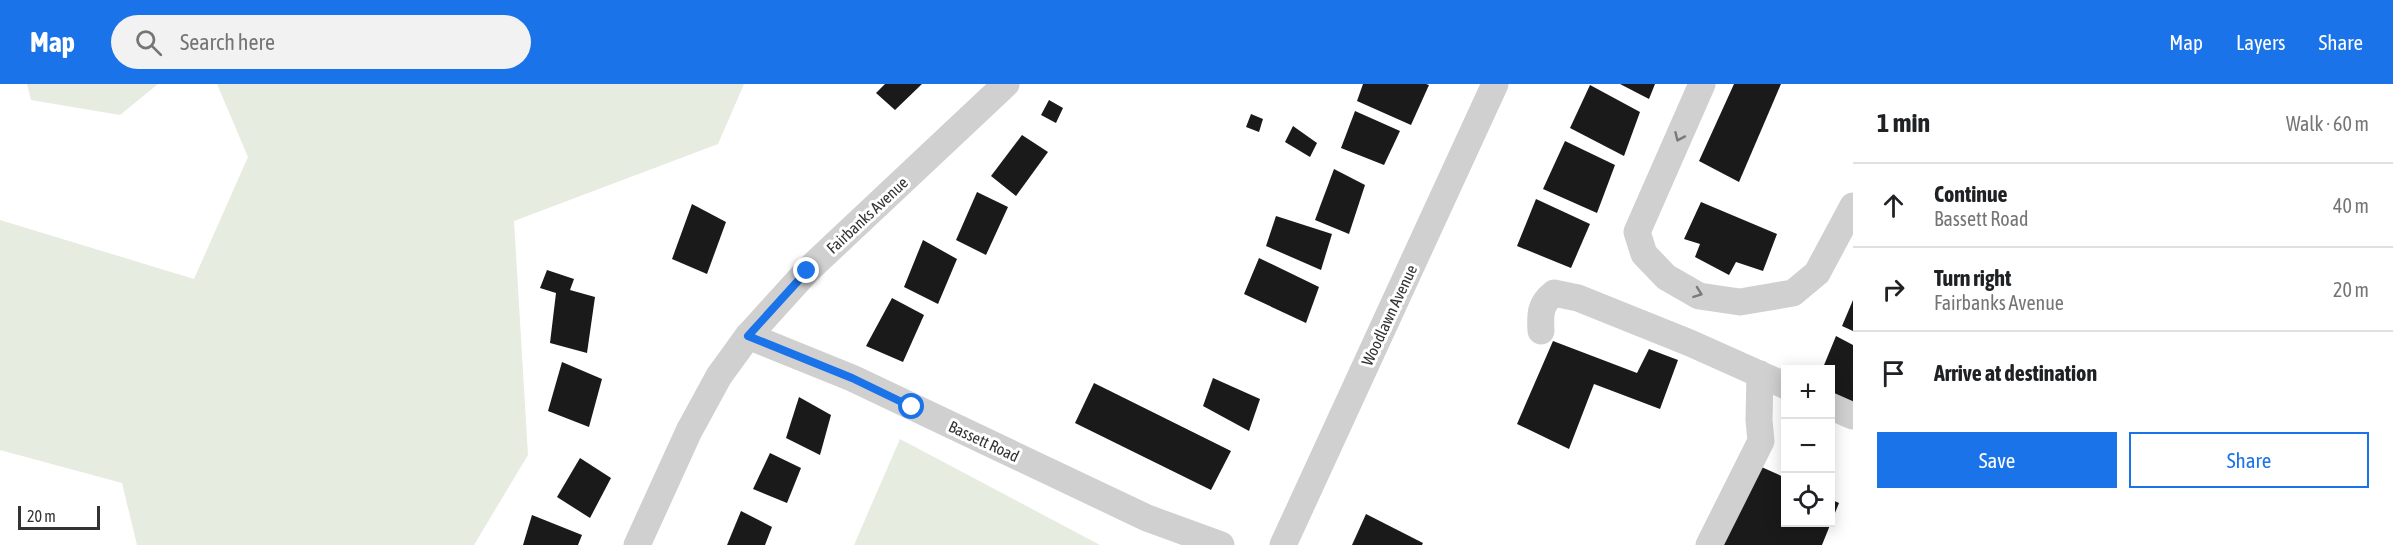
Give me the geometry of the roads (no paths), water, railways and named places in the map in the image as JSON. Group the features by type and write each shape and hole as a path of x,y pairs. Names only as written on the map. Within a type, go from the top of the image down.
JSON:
{"street":[{"name":"Fairbanks Avenue","path":"638,545 689,431 719,376 748,336 807,271 1006,84"},
{"name":"Woodlawn Avenue","path":"1283,545 1495,84"},
{"path":"1702,84 1636,232 1644,254 1666,277 1699,296 1740,302 1792,293 1817,273 1853,206"},
{"path":"1541,331 1540,313 1544,300 1554,293 1578,298 1690,343 1781,384"},
{"name":"Bassett Road","path":"748,336 852,378 1147,518 1221,545"},
{"path":"1709,545 1761,441 1760,374"},
{"path":"1835,408 1853,416"}]}
